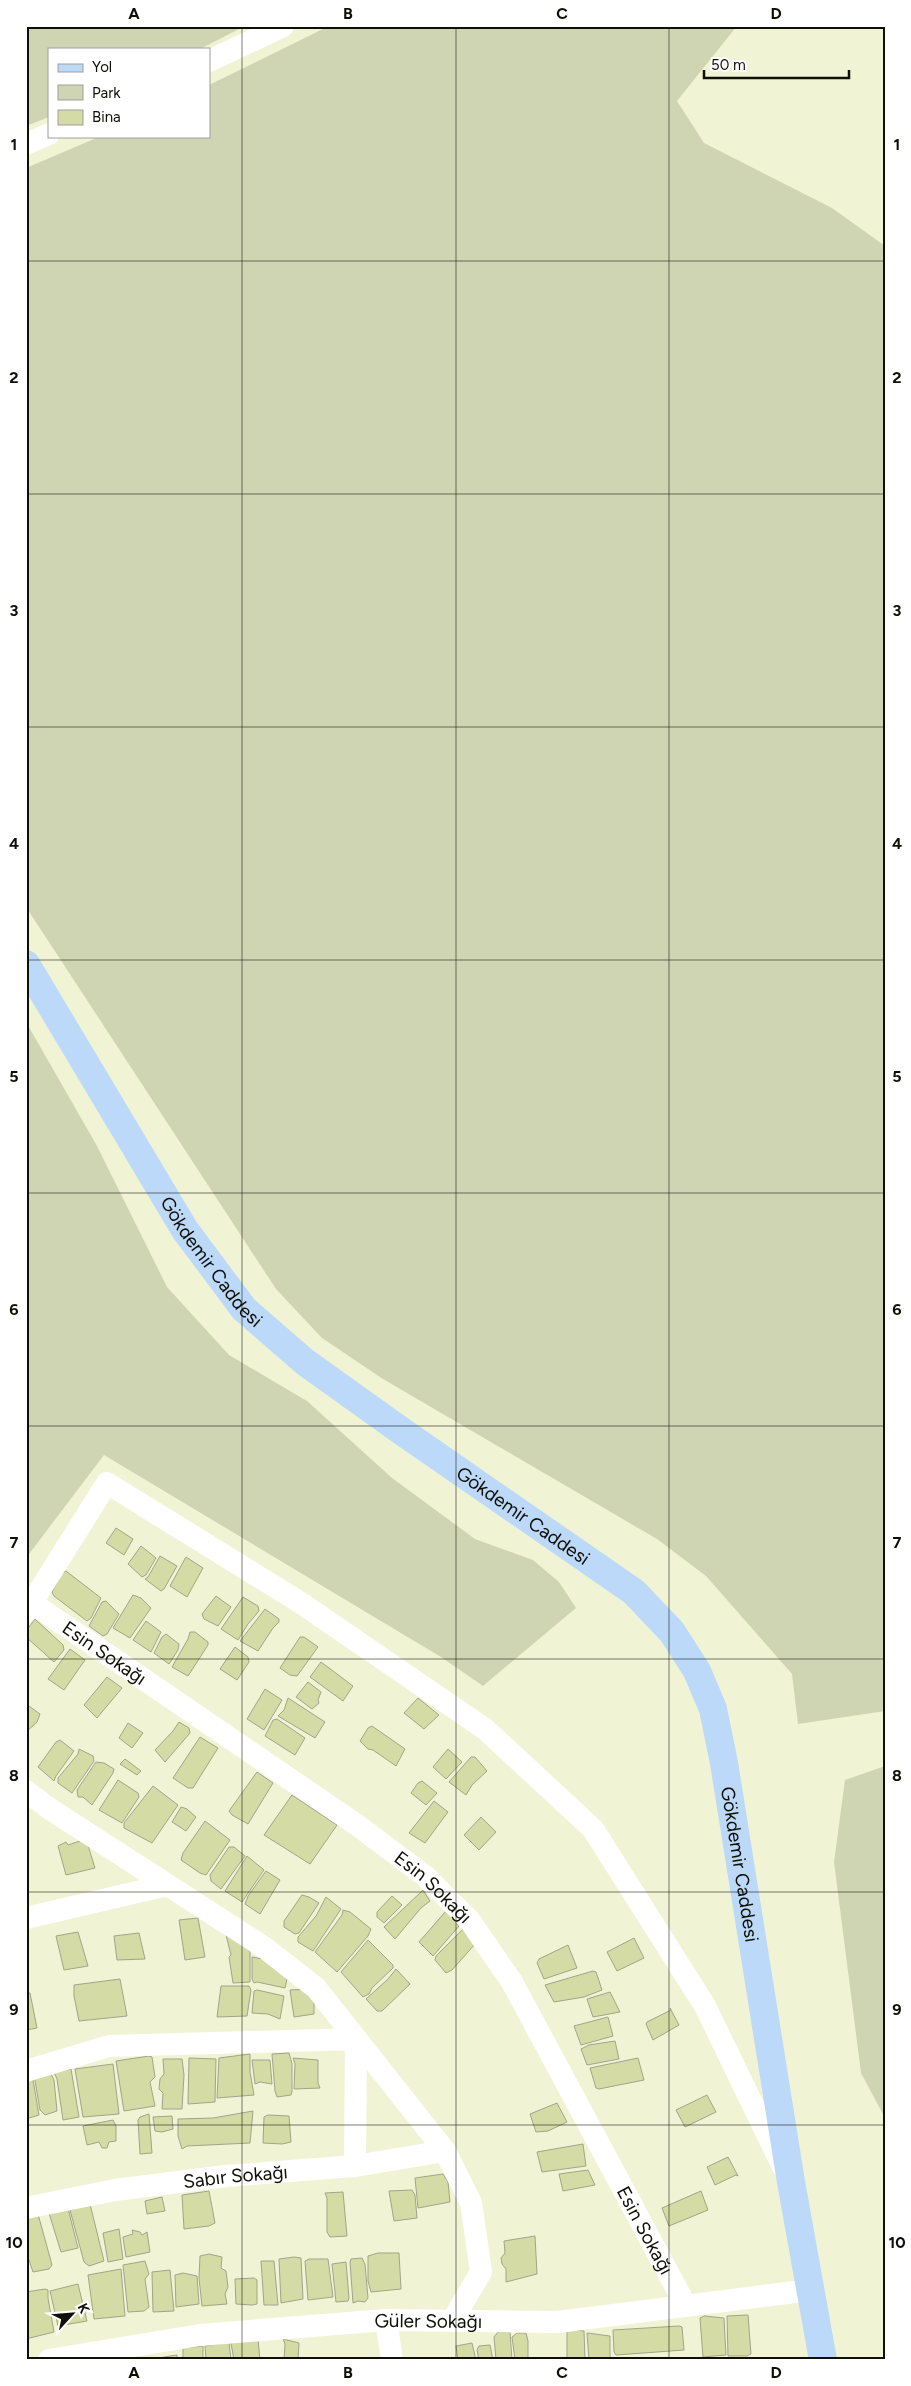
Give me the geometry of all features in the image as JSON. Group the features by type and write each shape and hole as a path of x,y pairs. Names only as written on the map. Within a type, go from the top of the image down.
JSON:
{"main road":[{"name":"Gökdemir Caddesi","path":"26,964 185,1230 244,1309 313,1368 634,1592 672,1632 697,1671 713,1709 724,1763 791,2182 823,2360"}],"street":[{"path":"210,61 283,26"},
{"path":"26,144 48,134"},
{"name":"Gökdemir Caddesi","path":"29,1608 107,1483 301,1603 484,1729 593,1829 705,2006 791,2182"},
{"name":"Esin Sokağı","path":"29,1608 357,1825 425,1876 470,1920 512,1982 686,2306"},
{"path":"26,1791 50,1810 266,1948 316,1988 445,2151 471,2203 481,2272 452,2321"},
{"path":"26,1918 167,1885"},
{"path":"26,2071 109,2046 356,2038"},
{"path":"355,2166 356,2038"},
{"name":"Sabır Sokağı","path":"26,2208 124,2189 226,2176 355,2166 445,2151"},
{"name":"Güler Sokağı","path":"49,2360 200,2335 386,2320 558,2322 811,2290"},
{"path":"386,2320 392,2360"}],"green space":[{"path":"26,26 245,26 202,48 48,48 48,117 26,126"},
{"path":"329,26 737,26 677,101 704,143 832,208 885,246 885,1711 798,1724 792,1674 706,1576 657,1539 383,1379 322,1338 276,1289 26,907 26,168 96,138 210,138 210,85"},
{"path":"26,1022 97,1146 167,1287 229,1355 307,1401 392,1478 475,1539 533,1560 559,1582 576,1608 483,1686 441,1657 104,1455 26,1558"},
{"path":"885,1766 885,2118 861,2073 834,1862 845,1780"}],"building":[{"path":"116,1528 133,1539 124,1555 106,1543"},
{"path":"141,1546 156,1558 146,1575 142,1577 128,1564"},
{"path":"160,1556 177,1566 161,1591 145,1579"},
{"path":"186,1557 203,1568 187,1597 170,1586"},
{"path":"66,1571 101,1598 91,1618 87,1621 54,1596 52,1592 61,1574"},
{"path":"133,1595 141,1598 151,1608 130,1638 113,1628"},
{"path":"216,1596 231,1607 218,1626 204,1619 202,1614"},
{"path":"243,1597 258,1606 259,1611 238,1640 221,1629"},
{"path":"106,1601 119,1614 107,1634 103,1636 89,1626 102,1602"},
{"path":"265,1609 279,1619 279,1622 258,1651 240,1641"},
{"path":"35,1619 63,1645 64,1650 54,1662 26,1637 26,1631"},
{"path":"146,1621 161,1632 151,1652 133,1640"},
{"path":"190,1632 195,1632 208,1642 208,1645 188,1676 172,1667"},
{"path":"166,1634 179,1644 178,1650 169,1664 154,1653 162,1637"},
{"path":"300,1637 304,1637 318,1647 297,1676 290,1675 280,1668"},
{"path":"235,1647 248,1657 249,1662 237,1680 220,1669"},
{"path":"70,1649 85,1660 64,1690 48,1679"},
{"path":"321,1662 353,1686 343,1701 310,1677"},
{"path":"107,1677 122,1688 97,1718 84,1705"},
{"path":"308,1682 321,1692 318,1700 319,1703 312,1709 296,1697"},
{"path":"265,1689 282,1700 264,1730 247,1719"},
{"path":"288,1698 325,1722 315,1738 278,1716 284,1710"},
{"path":"418,1698 439,1715 424,1729 404,1713"},
{"path":"26,1704 40,1714 37,1722 26,1732"},
{"path":"277,1719 305,1738 295,1755 265,1736 273,1720"},
{"path":"179,1722 189,1728 190,1733 165,1762 155,1750"},
{"path":"128,1723 143,1733 132,1748 119,1738"},
{"path":"372,1726 405,1749 396,1766 373,1750 368,1749 360,1741 368,1728"},
{"path":"200,1737 218,1748 193,1788 188,1788 173,1778"},
{"path":"60,1740 74,1751 54,1781 38,1767 56,1742"},
{"path":"79,1749 93,1756 94,1761 72,1793 58,1783 58,1778 78,1754"},
{"path":"448,1749 462,1762 446,1779 433,1767"},
{"path":"471,1757 475,1757 487,1771 472,1785 466,1795 449,1782"},
{"path":"125,1759 141,1771 137,1775 120,1764"},
{"path":"96,1762 104,1763 114,1769 92,1805 83,1797 78,1797 77,1790"},
{"path":"257,1772 273,1783 248,1824 232,1815 229,1811"},
{"path":"118,1780 138,1793 139,1797 122,1823 99,1810"},
{"path":"422,1781 437,1793 426,1805 411,1793 418,1783"},
{"path":"153,1786 178,1805 152,1843 124,1828 124,1823"},
{"path":"292,1795 337,1825 310,1864 264,1835"},
{"path":"434,1801 448,1812 425,1843 409,1833"},
{"path":"181,1807 187,1809 196,1817 186,1831 172,1822"},
{"path":"481,1817 496,1832 479,1850 464,1835"},
{"path":"205,1821 230,1840 206,1875 181,1860 183,1853"},
{"path":"86,1839 95,1868 66,1875 58,1846 66,1842 68,1845"},
{"path":"229,1847 234,1847 245,1856 221,1889 211,1881 210,1875"},
{"path":"247,1856 264,1870 242,1902 225,1891"},
{"path":"266,1871 280,1880 260,1914 245,1904 248,1896"},
{"path":"423,1890 430,1901 421,1908 395,1939 384,1927"},
{"path":"302,1895 319,1903 299,1933 295,1934 284,1927 284,1921"},
{"path":"392,1896 402,1905 384,1923 377,1917 377,1912"},
{"path":"326,1897 341,1909 313,1951 298,1942 298,1937 316,1916"},
{"path":"343,1910 350,1912 371,1929 368,1936 337,1972 315,1952 342,1915"},
{"path":"446,1911 459,1926 433,1956 419,1942"},
{"path":"198,1918 205,1957 185,1960 179,1920"},
{"path":"463,1929 476,1943 452,1970 446,1973 435,1960 436,1956"},
{"path":"78,1932 88,1966 64,1970 56,1936"},
{"path":"139,1933 145,1959 117,1960 114,1936"},
{"path":"226,1935 250,1951 250,1982 233,1983 229,1957 231,1955"},
{"path":"634,1938 644,1958 617,1971 607,1952"},
{"path":"368,1940 393,1965 393,1968 372,1988 369,1994 363,1997 341,1972"},
{"path":"568,1945 577,1968 544,1979 537,1963 539,1959"},
{"path":"252,1957 274,1961 288,1975 285,1988 254,1983 252,1979"},
{"path":"396,1969 410,1984 382,2011 377,2011 366,1999"},
{"path":"593,1971 596,1972 602,1990 584,1997 554,2002 545,1985"},
{"path":"120,1979 127,2016 79,2021 74,1996 74,1985"},
{"path":"221,1986 249,1986 251,1990 247,2016 217,2017"},
{"path":"290,1990 314,1990 314,2014 294,2017"},
{"path":"254,1991 284,1996 280,2019 268,2014 252,2013"},
{"path":"26,1992 30,1993 37,2028 26,2030"},
{"path":"610,1992 620,2012 593,2017 587,1999"},
{"path":"670,2008 679,2025 653,2040 646,2024 647,2022 671,2010"},
{"path":"608,2017 613,2036 581,2045 574,2026"},
{"path":"615,2041 619,2059 587,2065 581,2049 589,2045"},
{"path":"289,2053 292,2064 292,2092 291,2095 277,2097 272,2054"},
{"path":"250,2054 250,2072 254,2095 217,2098 219,2058"},
{"path":"152,2057 155,2077 150,2082 155,2106 124,2111 116,2061"},
{"path":"189,2058 216,2059 215,2102 188,2104"},
{"path":"293,2058 318,2060 318,2083 320,2088 294,2089 295,2064"},
{"path":"638,2058 644,2080 596,2088 590,2068"},
{"path":"163,2059 182,2059 184,2075 182,2109 162,2109 163,2093 159,2089 160,2079 164,2074"},
{"path":"252,2060 270,2060 272,2084 260,2082 255,2084"},
{"path":"113,2064 119,2114 83,2117 75,2069"},
{"path":"71,2069 79,2117 63,2120 57,2079 54,2072"},
{"path":"50,2072 54,2080 57,2111 45,2115 40,2110 34,2075"},
{"path":"26,2076 33,2080 39,2115 26,2119"},
{"path":"707,2095 716,2112 685,2127 676,2110"},
{"path":"557,2103 567,2122 548,2131 536,2132 530,2114"},
{"path":"253,2111 250,2143 187,2146 182,2149 178,2136 178,2119 213,2118"},
{"path":"149,2114 152,2153 140,2154 138,2120 140,2117"},
{"path":"268,2115 289,2116 291,2142 282,2144 263,2143 264,2117"},
{"path":"172,2116 173,2129 162,2132 155,2131 153,2117"},
{"path":"113,2120 116,2126 116,2141 109,2142 107,2148 102,2148 99,2142 87,2145 83,2126"},
{"path":"583,2144 586,2166 542,2172 537,2152"},
{"path":"728,2157 738,2176 736,2175 715,2185 707,2167"},
{"path":"588,2170 595,2185 563,2191 559,2174"},
{"path":"443,2174 448,2182 450,2202 418,2208 415,2178"},
{"path":"412,2190 415,2195 417,2218 394,2221 389,2191"},
{"path":"209,2191 215,2223 209,2226 184,2229 182,2195"},
{"path":"701,2191 708,2210 669,2226 662,2208"},
{"path":"343,2192 347,2236 330,2237 327,2232 327,2198 325,2193"},
{"path":"162,2197 165,2211 147,2214 145,2201"},
{"path":"90,2204 104,2261 89,2266 84,2262 70,2210"},
{"path":"68,2208 78,2248 61,2252 49,2213"},
{"path":"38,2214 52,2265 49,2269 33,2272 27,2254 26,2217"},
{"path":"119,2229 123,2259 108,2262 103,2233"},
{"path":"132,2230 140,2232 142,2235 147,2232 150,2252 126,2257 123,2237 133,2234"},
{"path":"535,2236 537,2274 506,2282 506,2269 502,2264 501,2258 505,2253 504,2241"},
{"path":"378,2253 399,2253 401,2289 371,2292 368,2281 368,2256"},
{"path":"209,2254 222,2257 221,2268 226,2271 228,2287 225,2294 227,2304 202,2306 199,2278 200,2256"},
{"path":"301,2258 303,2299 281,2303 279,2259"},
{"path":"362,2258 365,2264 368,2298 365,2302 358,2301 353,2303 350,2262 351,2259"},
{"path":"309,2259 328,2259 333,2297 308,2300 305,2261"},
{"path":"145,2261 149,2274 145,2279 149,2307 144,2311 128,2312 123,2265"},
{"path":"261,2261 274,2261 278,2305 264,2305"},
{"path":"346,2262 349,2298 348,2301 336,2302 332,2264"},
{"path":"121,2269 125,2316 94,2319 88,2275"},
{"path":"170,2270 174,2311 153,2312 152,2272"},
{"path":"183,2273 197,2276 199,2304 176,2307 175,2275"},
{"path":"254,2278 257,2280 257,2304 236,2304 235,2279"},
{"path":"78,2284 87,2321 58,2326 50,2291"},
{"path":"48,2290 54,2332 26,2339 26,2292"},
{"path":"748,2315 751,2354 747,2356 728,2356 727,2316"},
{"path":"704,2316 724,2318 726,2355 703,2357 700,2318"},
{"path":"682,2327 684,2350 616,2355 614,2352 613,2330"},
{"path":"567,2329 584,2331 585,2360 567,2360"},
{"path":"498,2332 510,2332 512,2360 496,2360 494,2337"},
{"path":"517,2333 526,2333 528,2360 515,2360 512,2337"},
{"path":"587,2333 610,2336 610,2360 589,2360"},
{"path":"258,2339 260,2360 234,2360 231,2343"},
{"path":"283,2339 299,2343 298,2360 284,2360 285,2344"},
{"path":"229,2342 231,2360 206,2360 205,2346"},
{"path":"472,2343 476,2360 458,2360 456,2346"},
{"path":"490,2345 493,2360 479,2360 477,2350 479,2346"},
{"path":"203,2346 203,2360 183,2360 183,2348"},
{"path":"177,2355 177,2360 145,2360"}]}
